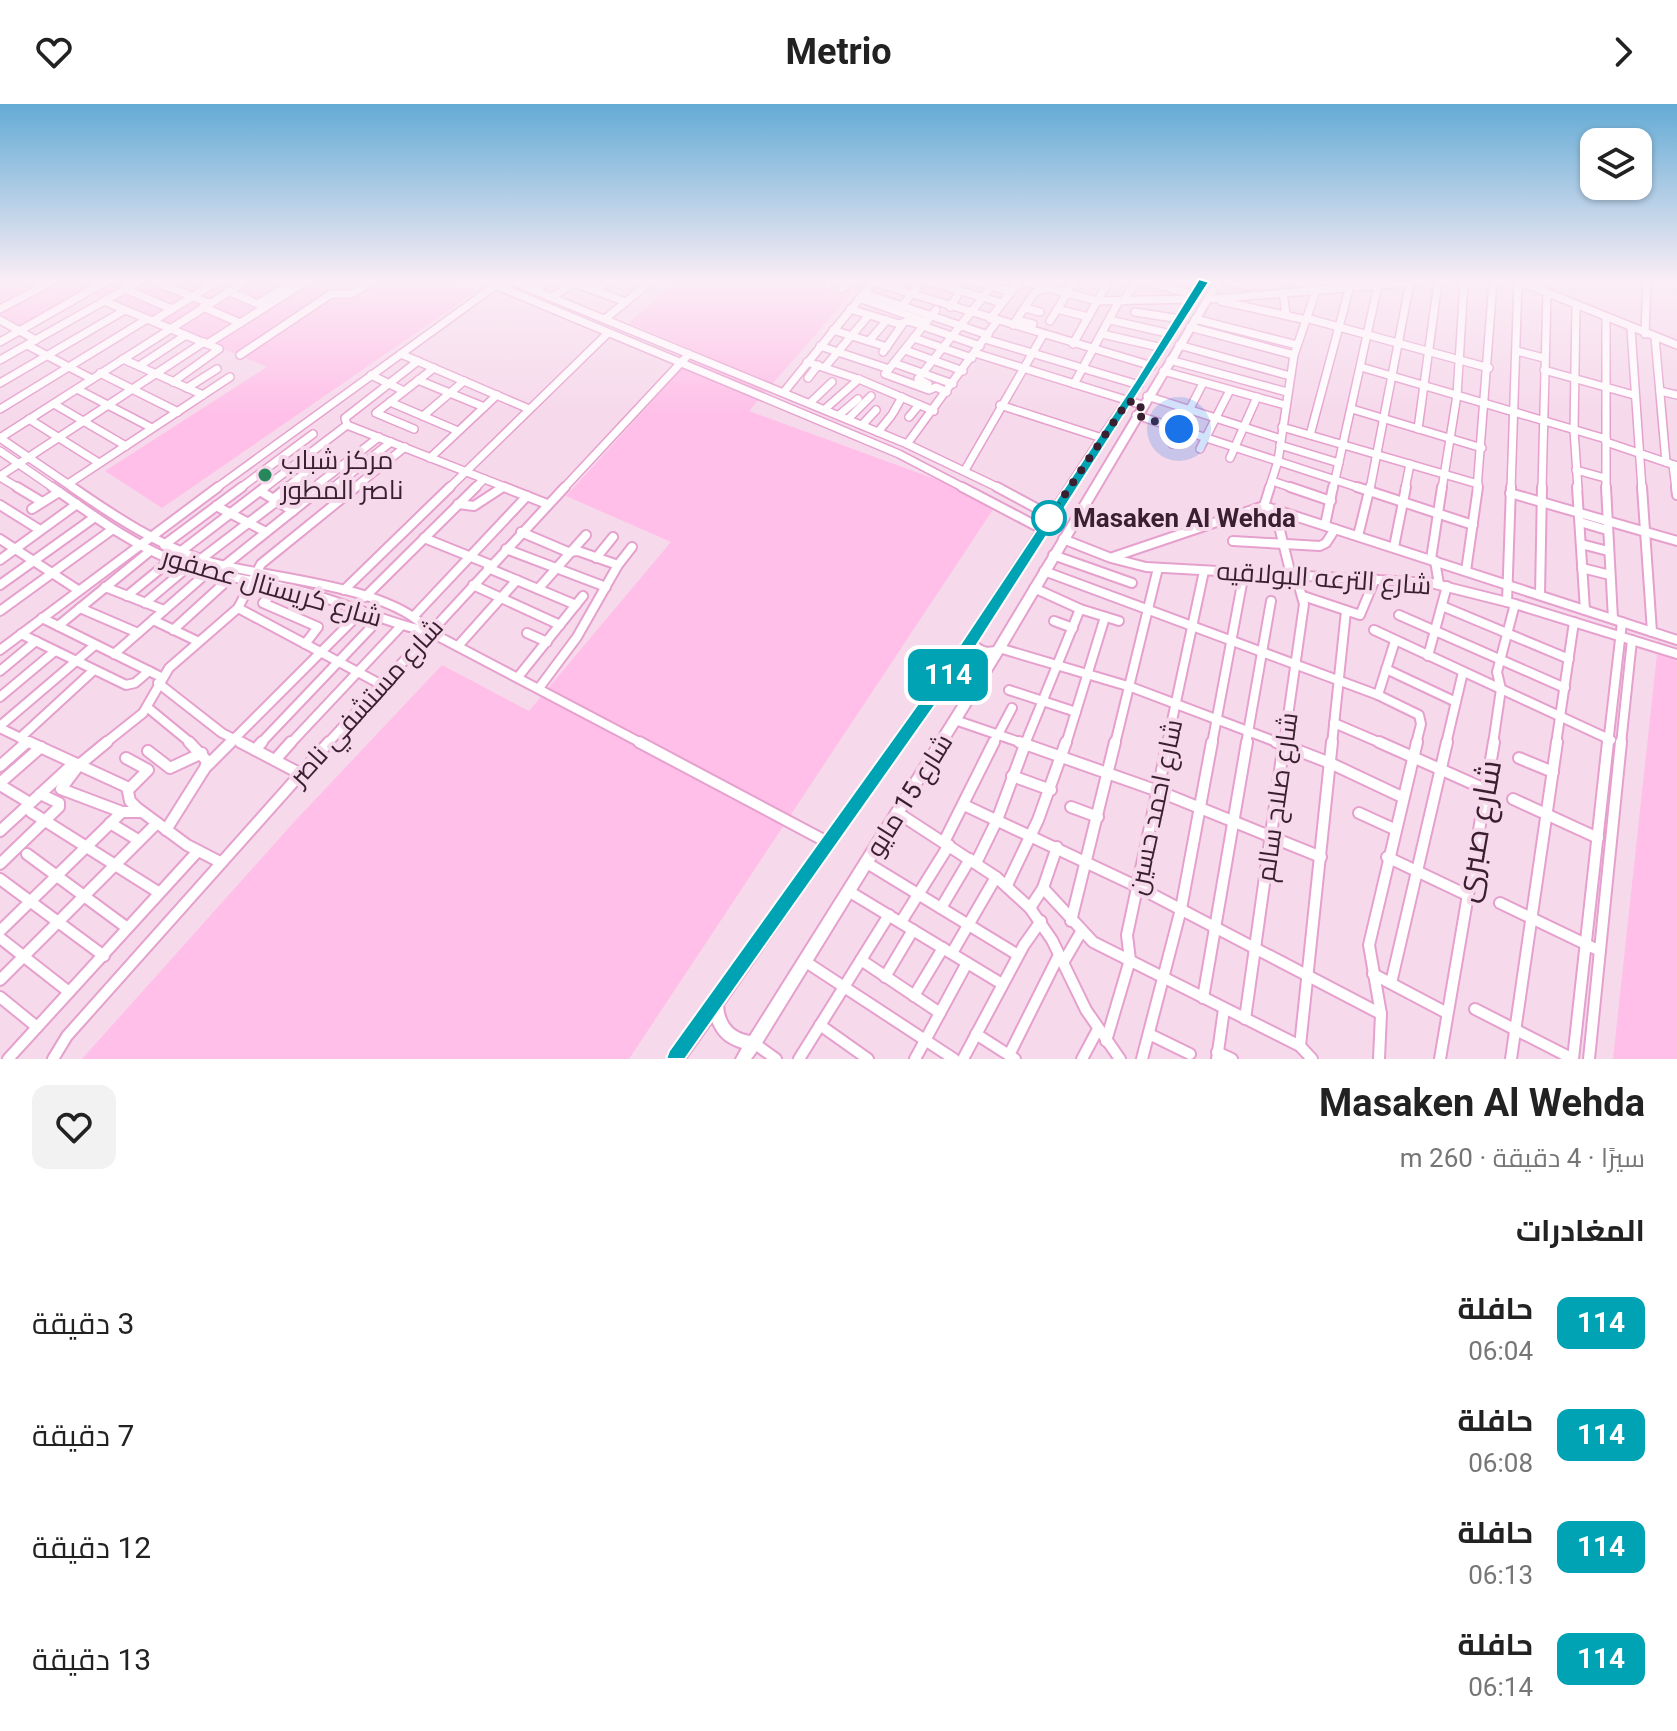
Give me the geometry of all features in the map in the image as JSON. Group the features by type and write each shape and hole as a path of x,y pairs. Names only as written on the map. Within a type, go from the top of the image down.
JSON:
{"main road":[{"name":"شارع 15 مايو","path":"743,1059 850,892 999,648 1142,405 1163,348 1171,334 1182,327"},
{"name":"شارع 15 مايو","path":"677,1059 942,684 1139,385 1170,360 1186,327"},
{"path":"970,642 981,652 989,653 999,648"},
{"path":"942,684 958,681 965,684 971,694"},
{"path":"716,1002 719,1022 726,1034 739,1041 754,1043"}],"street":[{"path":"12,327 36,340"},
{"path":"0,342 28,327"},
{"path":"0,360 59,327"},
{"path":"0,383 97,327"},
{"path":"0,409 139,327"},
{"path":"166,327 219,350 173,382"},
{"path":"42,502 0,476 234,327"},
{"path":"240,355 282,327"},
{"path":"0,650 436,327"},
{"path":"593,327 931,469 1042,529"},
{"path":"623,327 907,444 965,470 1051,516"},
{"path":"784,392 836,327"},
{"path":"808,378 860,327"},
{"path":"869,341 881,327"},
{"path":"833,330 885,349 901,327"},
{"path":"890,369 923,327"},
{"path":"938,327 976,352"},
{"path":"947,392 919,380 960,327"},
{"path":"961,327 1032,353 1139,385"},
{"path":"907,444 963,371 991,327"},
{"path":"1023,327 1203,383 1285,405"},
{"path":"1073,344 1083,327"},
{"path":"1074,384 1106,327"},
{"path":"1139,327 1171,334"},
{"path":"1203,327 1294,355"},
{"path":"1225,327 1297,345"},
{"path":"1264,506 1278,461 1290,376 1303,327"},
{"path":"1310,435 1339,327 1489,368"},
{"path":"1325,525 1371,327"},
{"path":"1358,536 1378,455 1402,327"},
{"path":"1418,429 1432,327"},
{"path":"1428,656 1442,606 1443,585 1433,560 1457,395 1462,327"},
{"path":"1466,571 1482,448 1491,327"},
{"name":"شارع صبرى","path":"1440,1059 1487,790 1501,689 1497,678 1511,603 1507,584 1518,327"},
{"path":"1545,327 1542,420 1545,613"},
{"path":"1576,327 1574,430 1585,610"},
{"path":"1475,1009 1573,1059 1598,838 1627,638 1618,620 1606,525 1606,327"},
{"path":"1625,327 1677,345"},
{"path":"1645,327 1645,334"},
{"path":"0,438 170,328"},
{"path":"1631,329 1652,632"},
{"path":"344,590 608,333"},
{"path":"1102,334 1163,348"},
{"path":"139,366 186,335"},
{"path":"965,470 1043,335"},
{"path":"1655,337 1660,391 1677,495"},
{"path":"914,338 976,352 1142,405 1179,429 1473,525"},
{"path":"27,345 92,379"},
{"path":"1179,345 1290,376"},
{"path":"820,346 875,367 924,373 953,384"},
{"path":"905,350 963,371"},
{"path":"1517,351 1544,358"},
{"path":"401,354 529,409"},
{"name":"شارع مستشفي ناصر","path":"53,1059 67,1036 220,862 521,532 689,354"},
{"path":"123,359 203,395"},
{"path":"1170,360 1287,392"},
{"path":"347,425 345,418 418,361"},
{"path":"807,362 859,379 934,411"},
{"path":"1361,367 1542,420 1672,464"},
{"path":"414,429 376,415 434,368"},
{"path":"187,388 217,369"},
{"path":"890,369 930,391 936,387"},
{"path":"1544,370 1634,395"},
{"path":"100,373 178,412"},
{"path":"371,375 404,391"},
{"path":"68,484 230,377"},
{"path":"825,409 859,379"},
{"path":"418,380 484,407"},
{"path":"423,416 464,381"},
{"path":"792,381 802,384"},
{"path":"810,403 832,382"},
{"path":"1172,444 1203,383"},
{"path":"77,389 152,428"},
{"path":"1200,449 1230,390"},
{"path":"1660,391 1677,395"},
{"path":"430,458 497,395"},
{"path":"848,419 871,396"},
{"path":"878,432 902,397"},
{"path":"1230,458 1257,397"},
{"path":"339,399 359,407"},
{"path":"839,415 858,399"},
{"path":"390,402 458,431"},
{"path":"54,404 126,446"},
{"path":"1142,405 1174,404 1339,463"},
{"path":"1168,414 1174,404"},
{"path":"909,417 919,405"},
{"path":"1000,405 1102,438"},
{"path":"1352,409 1482,448"},
{"path":"862,425 876,410"},
{"path":"29,419 99,463"},
{"path":"347,425 547,504"},
{"path":"180,552 347,425"},
{"path":"300,427 327,440"},
{"path":"1282,427 1478,484"},
{"path":"164,545 313,434"},
{"path":"314,494 318,484 379,437"},
{"name":"شارع كريستال عصفور","path":"0,438 164,545 224,566 344,590 425,621 430,632"},
{"path":"224,566 314,494 330,490 391,442"},
{"path":"0,831 31,807 40,794 147,707 160,680 197,641 238,608 261,564 405,447"},
{"path":"268,450 281,457"},
{"name":"شارع كريستال عصفور","path":"0,451 150,551 208,572 327,598 401,626 430,632 829,843"},
{"path":"931,469 940,459"},
{"path":"1394,547 1410,464"},
{"path":"1576,470 1605,478"},
{"path":"201,559 305,473"},
{"path":"365,597 484,479"},
{"path":"1272,481 1331,501"},
{"path":"458,504 474,506 503,487"},
{"path":"260,491 293,511"},
{"path":"32,509 59,492"},
{"path":"1510,493 1606,525 1645,531 1677,541"},
{"path":"414,616 527,496"},
{"path":"0,560 77,504"},
{"path":"0,505 40,530"},
{"path":"216,506 266,532"},
{"path":"1111,558 1264,506 1677,640"},
{"name":"شارع صلاح سالم","path":"1245,1019 1285,746 1303,596 1283,544 1275,510"},
{"path":"0,585 95,517"},
{"path":"0,611 113,529"},
{"path":"1233,541 1322,545 1335,529"},
{"path":"521,532 571,552 578,551 618,565"},
{"path":"538,589 586,535"},
{"path":"596,558 613,537"},
{"path":"424,538 576,605"},
{"path":"0,539 78,590"},
{"name":"شارع الترعه البولاقيه","path":"1063,539 1111,558 1158,568 1443,585 1677,654"},
{"path":"1581,544 1608,551"},
{"path":"539,688 577,637 618,565 632,547"},
{"path":"506,549 606,587"},
{"path":"58,626 150,551"},
{"path":"1053,555 1132,583"},
{"path":"127,596 171,560"},
{"path":"145,603 189,566"},
{"path":"1071,921 1158,568"},
{"path":"1582,568 1610,575"},
{"path":"1044,571 1339,680 1419,715 1421,724 1387,857 1369,945 1381,1014 1379,1059"},
{"name":"شارع احمد حسين","path":"1106,1041 1130,960 1127,935 1204,571"},
{"path":"114,654 208,572"},
{"path":"1142,1059 1181,909 1244,573"},
{"path":"173,630 230,578"},
{"path":"1303,596 1360,615 1375,579"},
{"path":"458,646 517,580"},
{"path":"473,585 560,625"},
{"path":"105,587 164,610"},
{"path":"278,587 263,603 318,627 305,644"},
{"path":"1034,588 1080,609 1119,621"},
{"path":"518,677 583,596"},
{"path":"1203,998 1271,601"},
{"path":"1442,606 1569,659"},
{"path":"80,608 138,633"},
{"path":"238,608 382,685"},
{"path":"941,908 997,820 1080,609"},
{"path":"0,980 138,840 161,826 207,766 362,611"},
{"path":"1300,1046 1346,611"},
{"path":"1399,615 1565,688"},
{"path":"1007,885 1033,836 1051,790 1105,617"},
{"path":"42,618 149,671 235,740 301,774"},
{"path":"255,750 380,618"},
{"path":"153,620 197,641"},
{"path":"1054,621 1073,628"},
{"path":"1511,1059 1574,622"},
{"path":"275,760 401,626"},
{"path":"1374,630 1614,742"},
{"path":"527,633 547,642"},
{"path":"21,634 128,686 149,671"},
{"path":"0,671 36,641"},
{"path":"1378,695 1395,641"},
{"path":"95,645 0,727 100,776 120,782 128,790 130,801 141,812 198,851 220,862"},
{"path":"999,648 1131,687 1330,763 1402,797"},
{"path":"0,697 55,651"},
{"path":"1386,669 1456,702"},
{"path":"0,766 94,670"},
{"path":"1391,983 1463,672"},
{"path":"1009,690 1076,712"},
{"path":"147,707 202,753 207,766"},
{"path":"901,922 946,844 1012,708"},
{"path":"955,720 1158,791 1321,857"},
{"path":"1334,723 1487,790"},
{"path":"1589,1059 1600,951 1614,742"},
{"path":"41,747 0,784 31,807 46,824 158,892"},
{"path":"148,751 169,768 202,753"},
{"path":"126,758 148,770 128,790"},
{"path":"1519,758 1553,772"},
{"path":"76,764 61,790 122,812 141,812"},
{"path":"1012,776 1051,790"},
{"path":"0,864 6,850 46,821 60,805 40,794"},
{"path":"1513,799 1598,838"},
{"path":"964,805 1138,887 1381,1014"},
{"path":"1071,807 1098,817"},
{"path":"0,931 122,812"},
{"path":"898,813 996,877 1030,908 1041,921 1098,1029 1120,1059"},
{"path":"1359,813 1394,829"},
{"path":"110,823 138,840"},
{"path":"1030,908 1043,888 1057,847"},
{"path":"8,1059 198,851"},
{"path":"27,854 126,927"},
{"path":"1387,857 1467,895"},
{"path":"867,863 1018,955"},
{"path":"914,996 968,925 996,877"},
{"path":"0,879 104,956"},
{"path":"1043,888 1081,932 1300,1046 1312,1059"},
{"path":"850,892 1002,984"},
{"path":"1500,903 1600,951"},
{"path":"799,1059 889,915"},
{"path":"963,1059 1018,955 1041,921"},
{"path":"885,977 913,930"},
{"path":"976,1034 1012,1057 1061,959 1081,932"},
{"path":"0,938 69,992"},
{"path":"861,960 940,1013"},
{"path":"806,962 954,1059"},
{"path":"915,1059 967,963"},
{"path":"1373,974 1447,1013"},
{"path":"0,997 37,1027"},
{"path":"1224,1009 1217,1055 1232,1059"},
{"path":"820,1025 868,1059"},
{"path":"1082,1059 1098,1029"},
{"path":"1149,1034 1190,1054"},
{"path":"754,1043 776,1059"}],"shaded area":[{"path":"169,327 425,327 162,508 105,471 267,367"},
{"path":"637,327 822,327 749,411 998,502 629,1059 82,1059 294,822 442,665 529,711 671,542 566,496 697,352"},
{"path":"1657,654 1677,660 1677,1059 1613,1059"}],"bus line":[{"name":"114","path":"677,1059 906,736 1175,327"}],"place":[{"name":"مركز شباب ناصر المطور","path":"265,475"},
{"name":"Masaken Al Wehda","path":"1049,518"}],"route":[{"path":"1049,518 1128,401 1142,405 1136,415 1179,429"}]}
